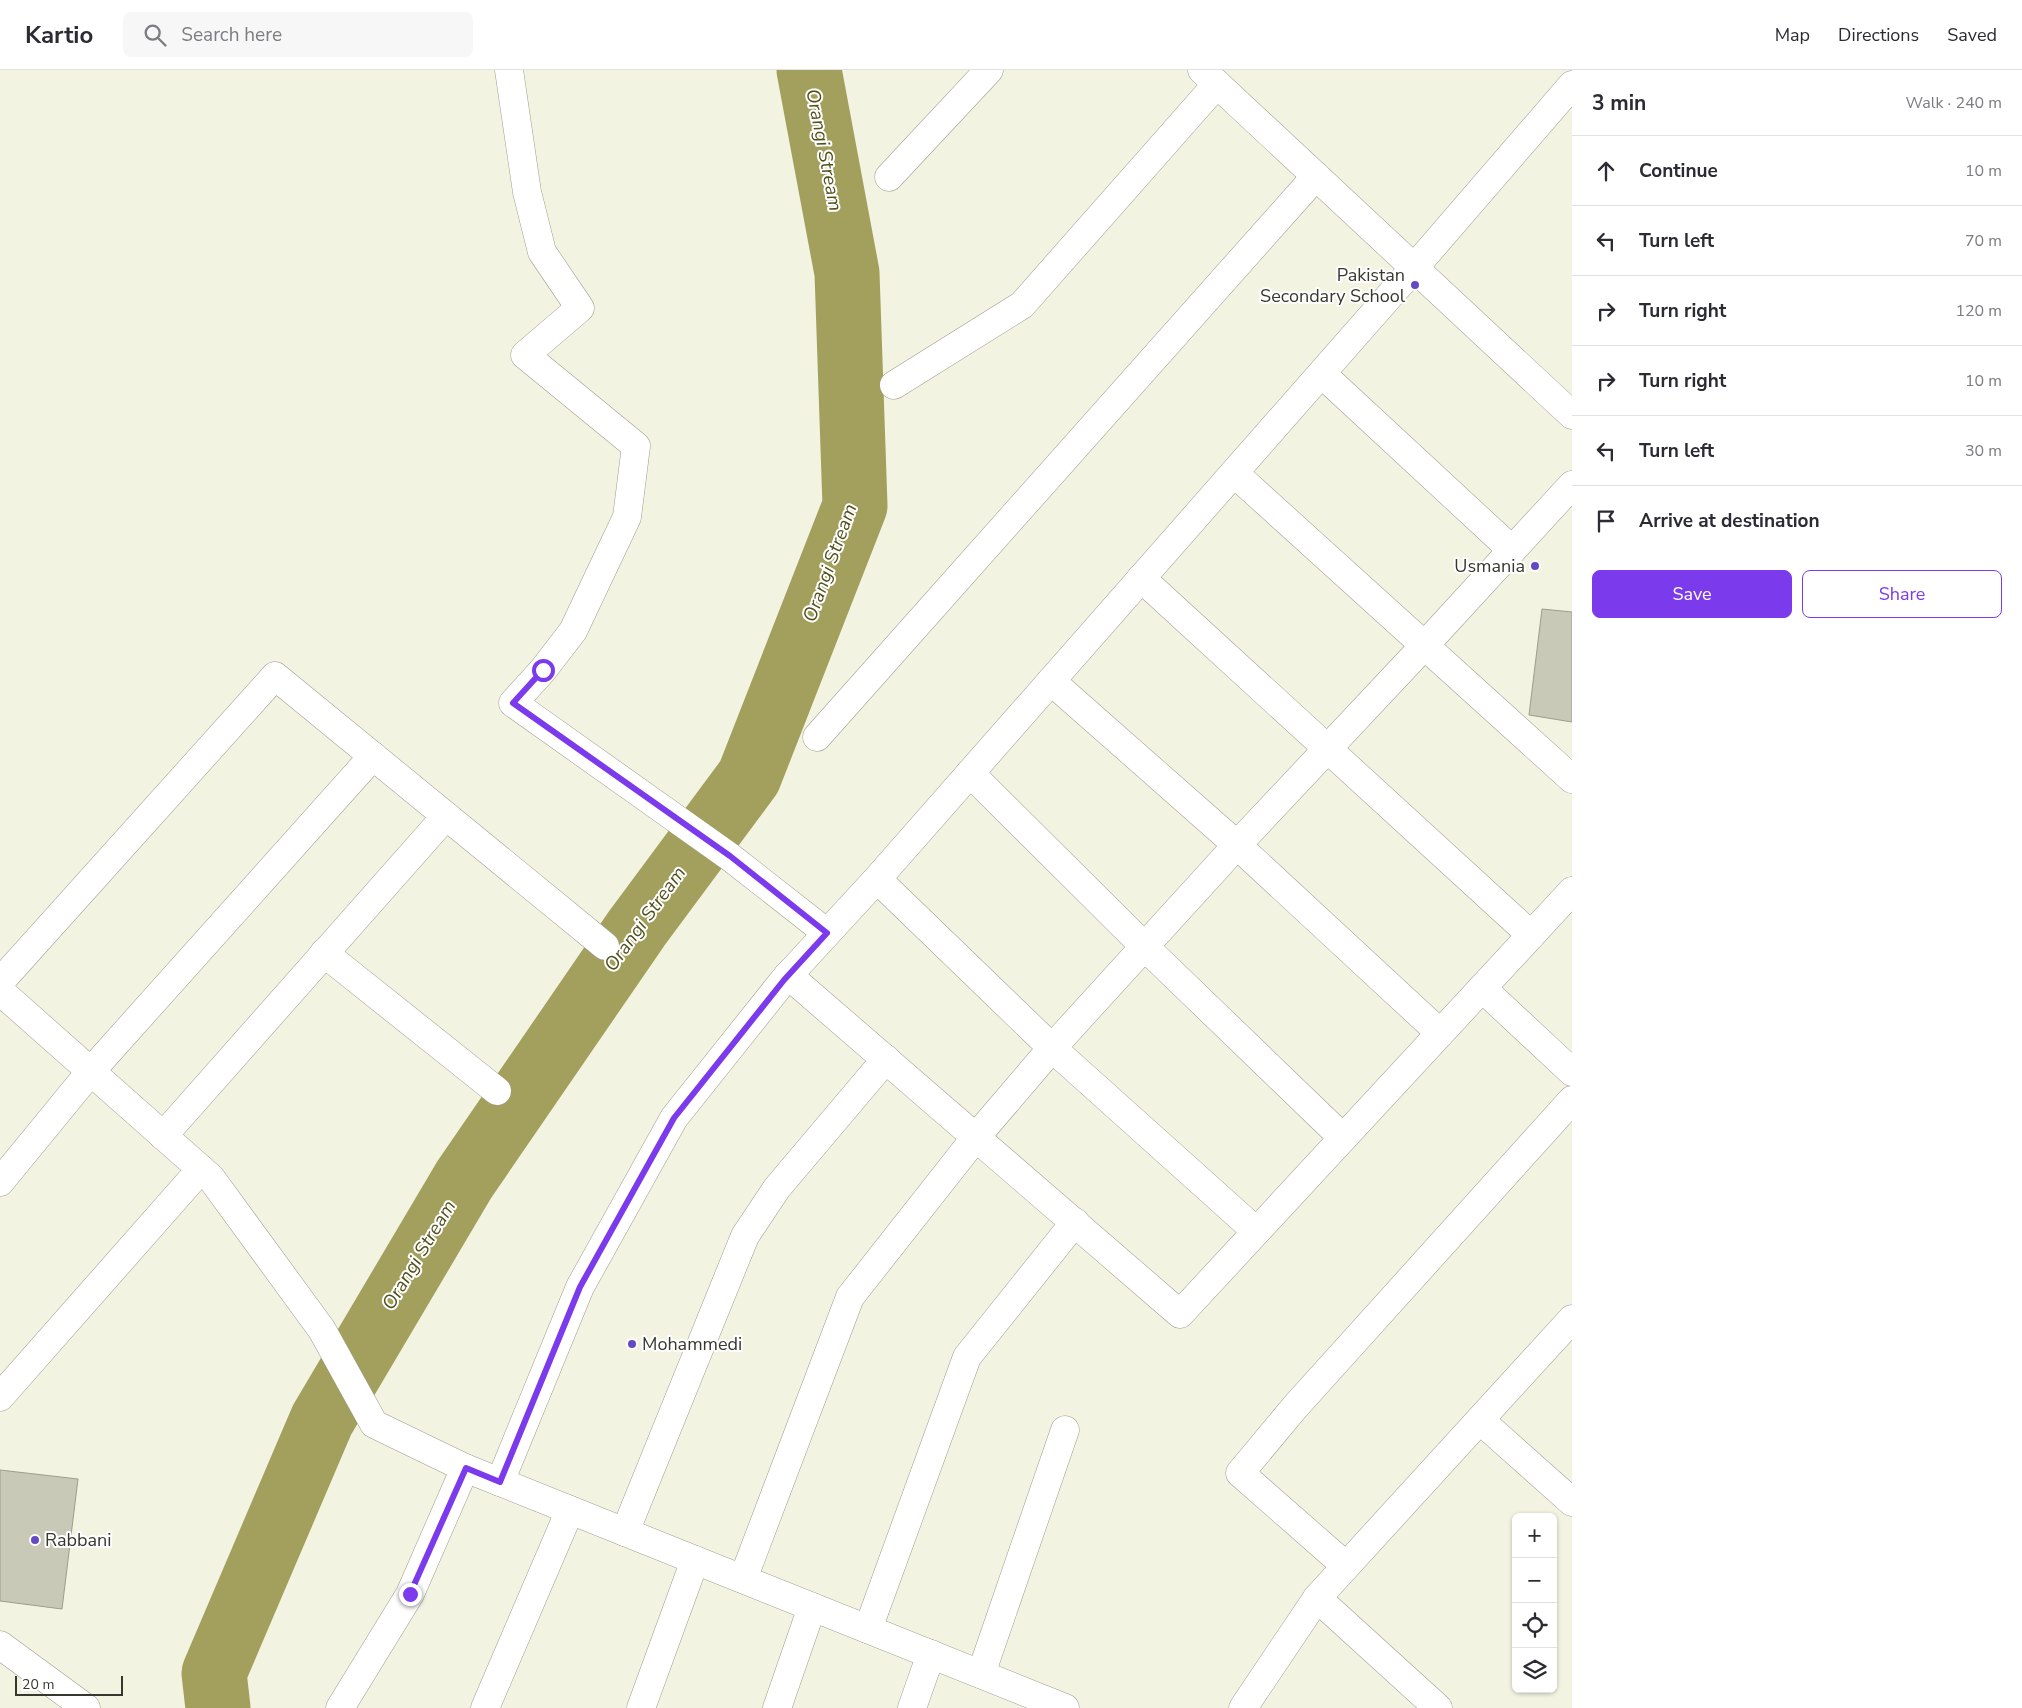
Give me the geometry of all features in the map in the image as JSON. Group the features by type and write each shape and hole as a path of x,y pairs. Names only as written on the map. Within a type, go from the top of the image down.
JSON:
{"street":[{"path":"510,70 527,192 542,252 580,308 525,355 636,446 627,516 573,631 543,670 513,703 730,856 827,933"},
{"path":"889,177 989,70"},
{"path":"894,385 1022,305 1209,77 1572,415"},
{"path":"500,1482 580,1287 674,1118 788,975 877,879 1322,374 1572,85"},
{"path":"817,738 1316,176"},
{"path":"1322,374 1512,550"},
{"path":"1234,473 1572,779"},
{"path":"743,1579 850,1297 976,1136 1052,1048 1237,845 1424,646 1572,484"},
{"path":"1141,578 1531,935"},
{"path":"0,982 275,676 605,946"},
{"path":"1051,681 1237,845 1440,1033"},
{"path":"0,1182 91,1071 373,756"},
{"path":"970,773 1145,947 1343,1138"},
{"path":"163,1136 446,816"},
{"path":"877,879 1052,1048 1256,1231"},
{"path":"788,975 1180,1314 1572,891"},
{"path":"324,953 498,1091"},
{"path":"1482,988 1572,1072"},
{"path":"0,991 211,1178 322,1330 374,1424 466,1468 981,1674 1051,1705"},
{"path":"625,1532 745,1236 777,1188 886,1059"},
{"path":"1346,1566 1240,1473 1295,1407 1572,1100"},
{"path":"0,1397 201,1169"},
{"path":"868,1629 967,1357 1074,1222"},
{"path":"1242,1708 1317,1598 1480,1420 1569,1327"},
{"path":"1480,1420 1572,1502"},
{"path":"981,1674 1064,1430"},
{"path":"340,1708 410,1594 466,1468"},
{"path":"485,1708 570,1510"},
{"path":"641,1708 695,1560"},
{"path":"1317,1598 1438,1708"},
{"path":"777,1708 812,1607"},
{"path":"0,1645 86,1708"},
{"path":"912,1708 931,1654"}],"building":[{"path":"1542,609 1572,612 1572,722 1529,715"},
{"name":"Rabbani","path":"0,1470 78,1479 62,1609 0,1601"}],"waterway":[{"name":"Orangi Stream","path":"218,1708 214,1673 322,1420 464,1180 637,928 749,777 855,506 847,273 809,70"}],"place":[{"name":"Pakistan Secondary School","path":"1415,285"},
{"name":"Usmania","path":"1535,566"},
{"name":"Mohammedi","path":"632,1344"},
{"name":"Rabbani","path":"35,1540"}],"route":[{"path":"410,1594 466,1468 500,1482 580,1287 674,1118 784,980 827,933 730,856 513,703 543,670"}]}
